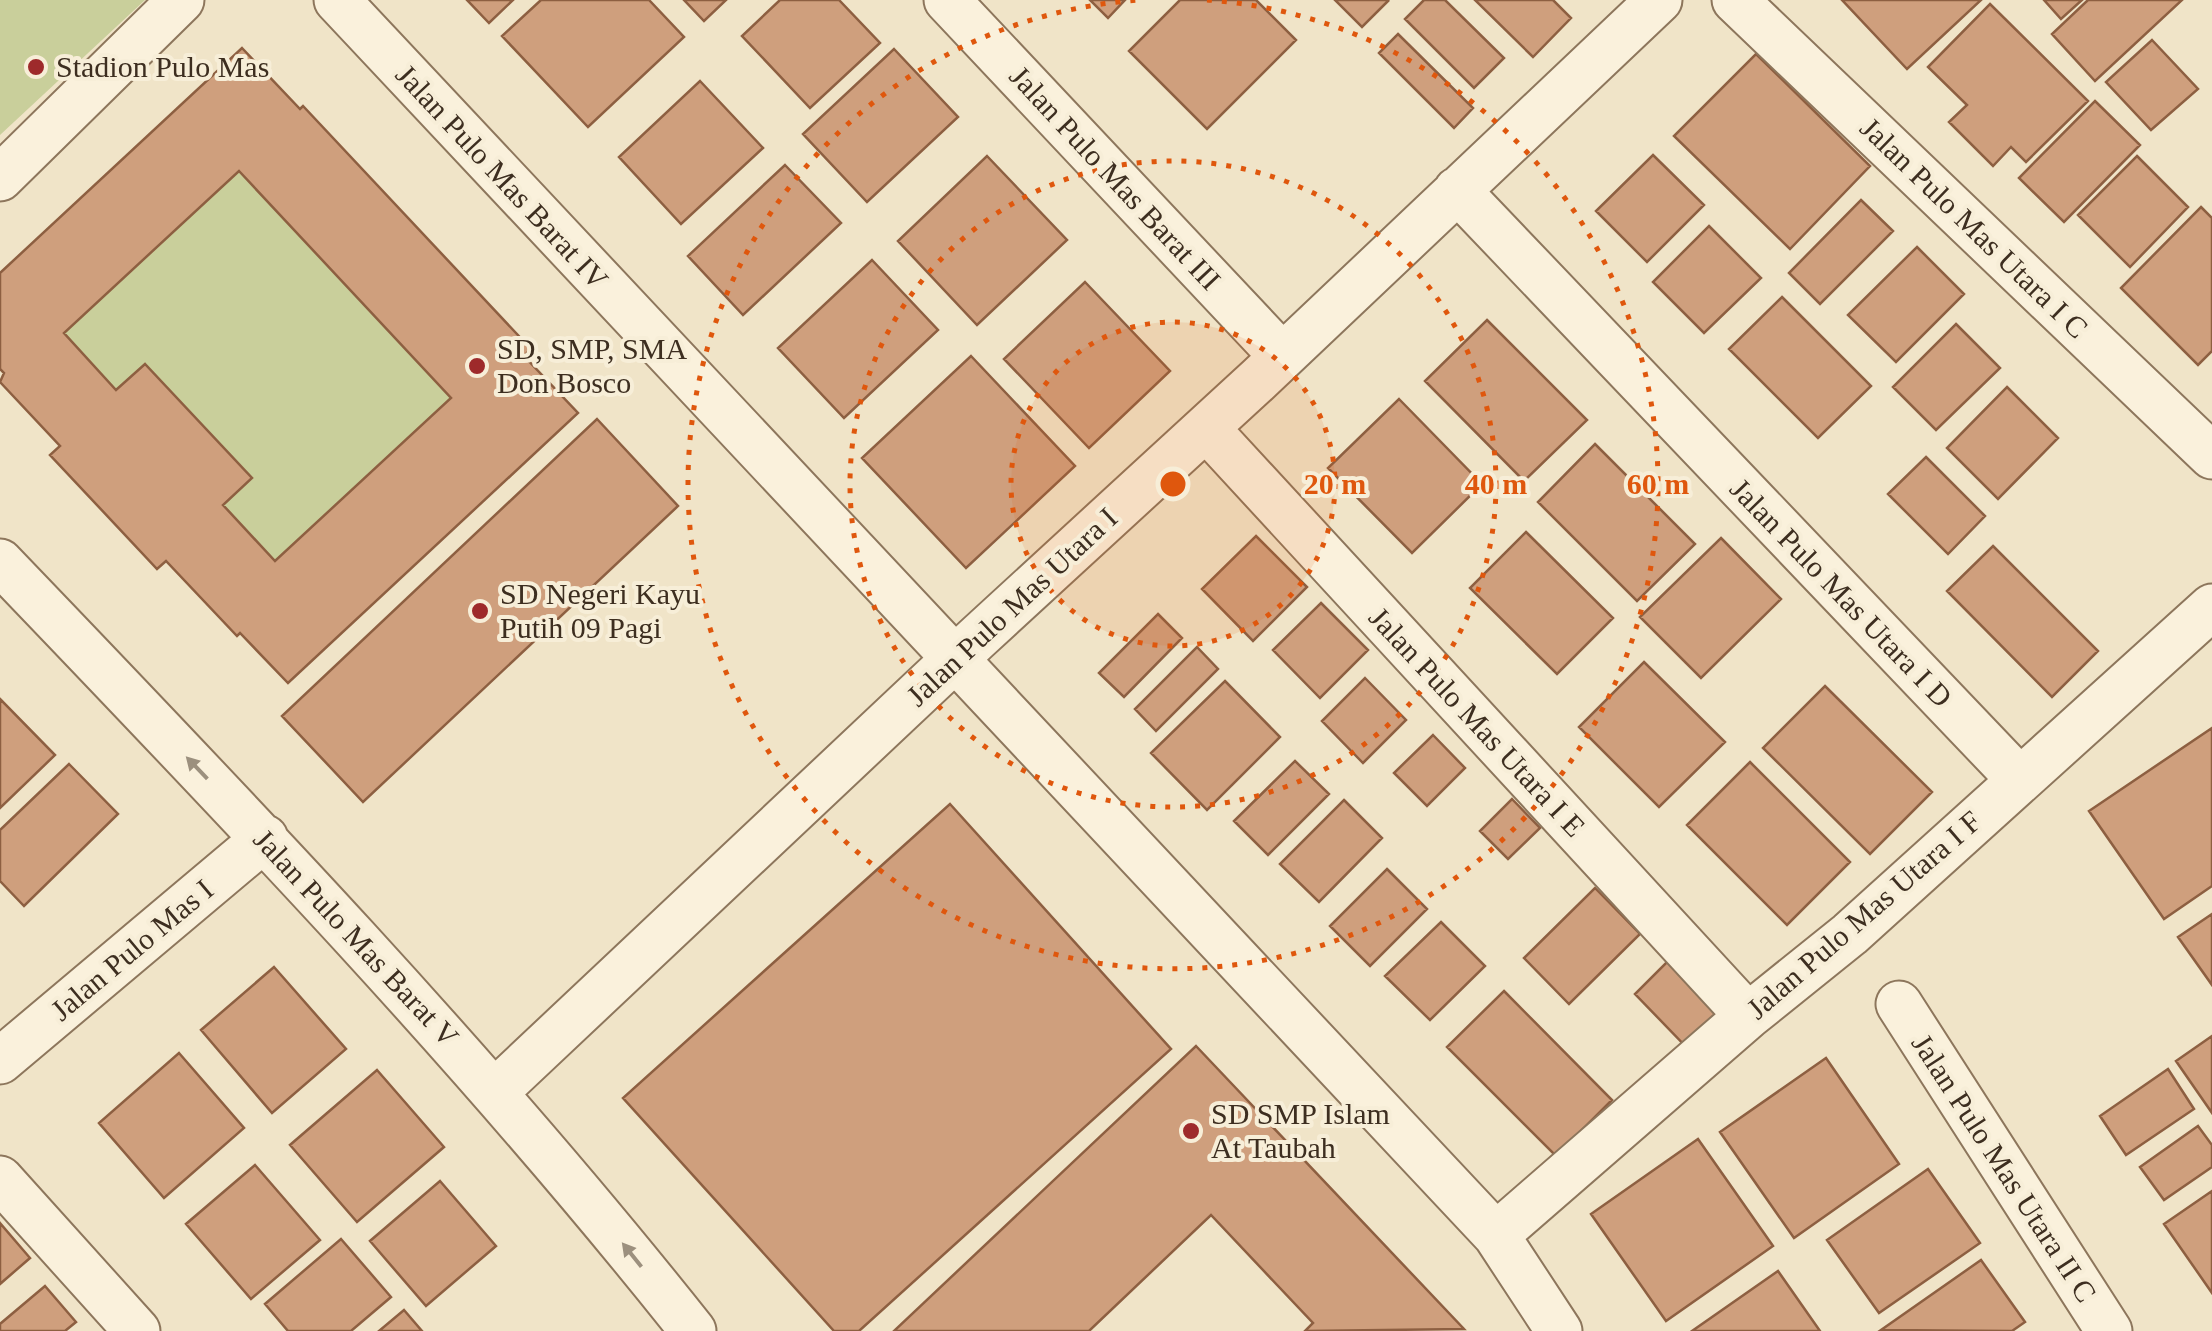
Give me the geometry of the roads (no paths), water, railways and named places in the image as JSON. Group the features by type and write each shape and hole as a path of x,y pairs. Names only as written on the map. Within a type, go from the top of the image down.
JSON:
{"street":[{"path":"0,178 181,0"},
{"name":"Jalan Pulo Mas Barat IV","path":"337,0 954,660"},
{"name":"Jalan Pulo Mas Barat III","path":"947,0 1282,356"},
{"name":"Jalan Pulo Mas Utara I","path":"496,1091 1658,0"},
{"name":"Jalan Pulo Mas Utara I C","path":"1734,0 2212,456"},
{"name":"Jalan Pulo Mas Utara I D","path":"1457,190 2018,778"},
{"name":"Jalan Pulo Mas Utara I E","path":"1206,428 1748,1016"},
{"name":"Jalan Pulo Mas Barat V","path":"0,562 265,838 496,1091 693,1331"},
{"name":"Jalan Pulo Mas Utara I F","path":"1504,1227 1748,1016 1850,934 2018,778 2122,691 2212,608"},
{"path":"954,660 1504,1227 1559,1331"},
{"name":"Jalan Pulo Mas I","path":"0,1062 265,838"},
{"name":"Jalan Pulo Mas Utara II C","path":"1899,1004 2109,1331"},
{"path":"0,1179 136,1331"}],"place":[{"name":"Stadion Pulo Mas","path":"36,67"},
{"name":"SD, SMP, SMA Don Bosco","path":"477,366"},
{"name":"SD Negeri Kayu Putih 09 Pagi","path":"480,611"},
{"name":"SD SMP Islam At Taubah","path":"1191,1131"}]}
